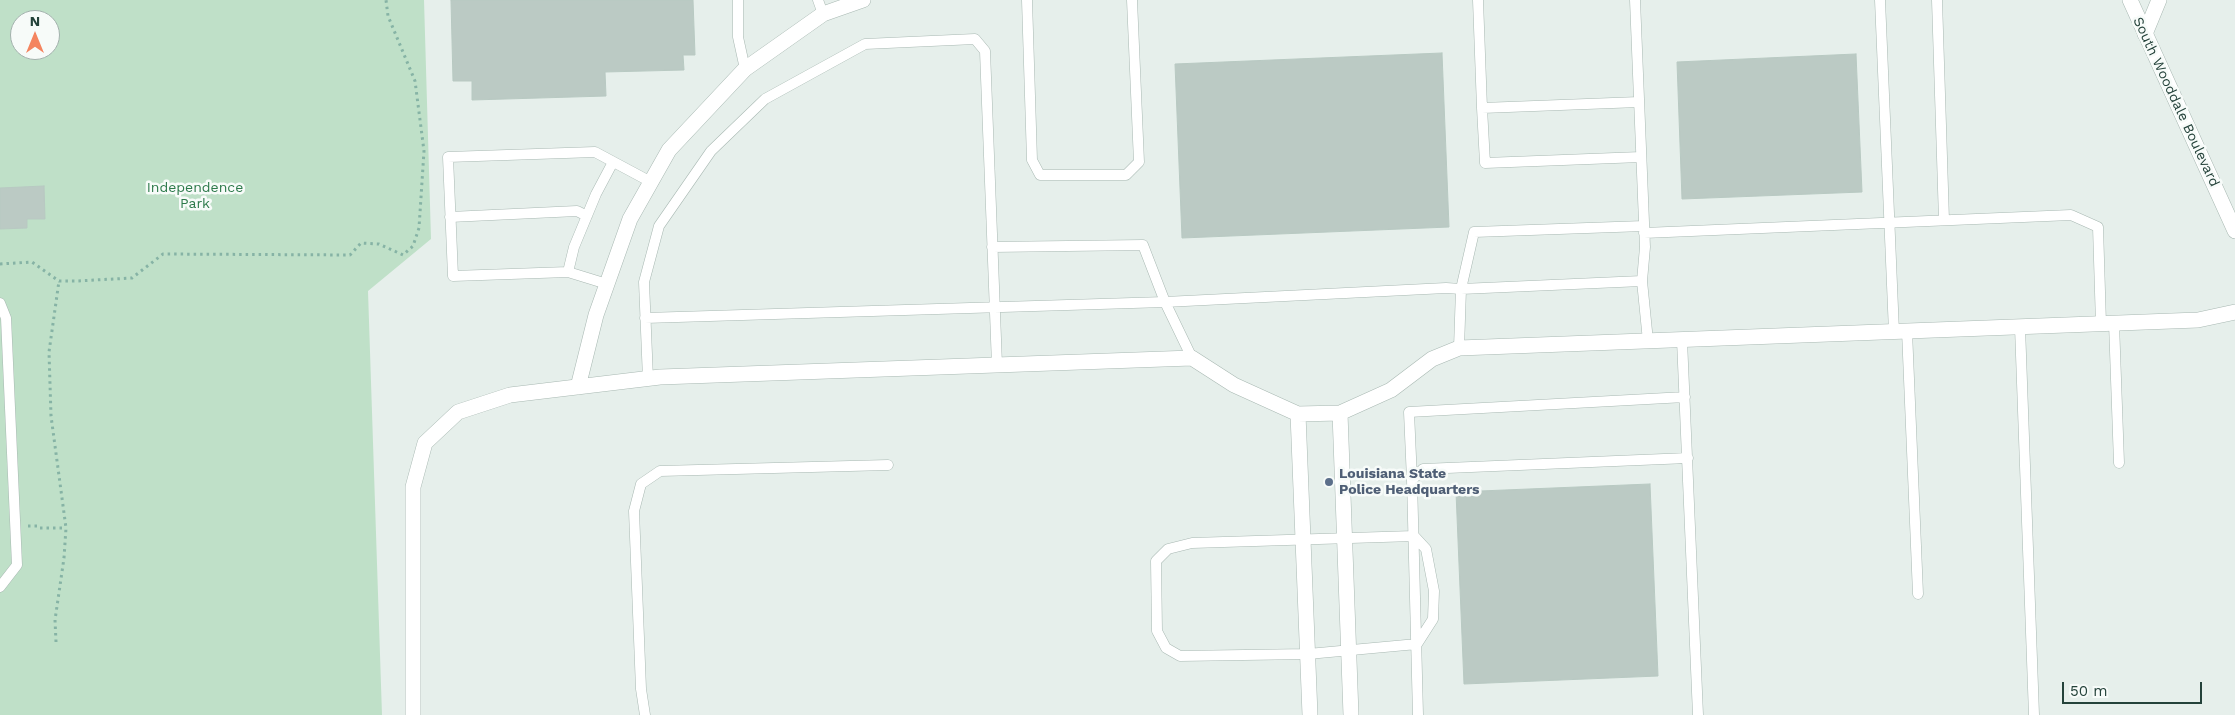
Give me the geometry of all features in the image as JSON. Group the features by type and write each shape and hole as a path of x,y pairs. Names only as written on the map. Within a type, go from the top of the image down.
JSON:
{"street":[{"path":"578,387 596,315 630,219 669,150 745,69 821,7 863,0"},
{"name":"South Wooddale Boulevard","path":"2130,0 2235,230"},
{"path":"2145,34 2159,0"},
{"path":"413,715 413,487 426,443 458,412 510,395 648,379 1192,358 1234,385 1298,414 1340,413 1392,390 1432,358 1458,348 2198,320 2235,312"},
{"path":"1340,413 1351,715"},
{"path":"1298,414 1310,715"}],"lane":[{"path":"738,0 738,37 745,69"},
{"path":"1027,0 1032,160 1040,175 1126,175 1139,162 1132,0"},
{"path":"1478,0 1485,163 1641,157"},
{"path":"1635,0 1644,230 1642,281 1648,341"},
{"path":"1880,0 1889,223 1900,331 1918,594"},
{"path":"1936,0 1944,220"},
{"path":"648,379 644,282 659,226 711,151 765,99 865,44 975,39 985,52 997,365"},
{"path":"1482,108 1639,102"},
{"path":"607,284 568,272 452,276 448,157 596,152 651,182"},
{"path":"568,272 574,247 613,162"},
{"path":"450,217 577,211 587,216"},
{"path":"1458,348 1461,290 1474,232 1644,230 1889,223 2071,215 2098,227 2108,324 2118,463"},
{"path":"992,247 1143,245 1165,302 1192,358"},
{"path":"645,318 1165,302 1446,288 1461,290 1642,281"},
{"path":"0,303 6,318 17,565 0,587"},
{"path":"2020,327 2034,715"},
{"path":"1682,340 1698,715"},
{"path":"1418,715 1409,412 1685,397"},
{"path":"1412,480 1423,469 1688,458"},
{"path":"645,715 641,689 634,511 641,484 660,471 888,465"},
{"path":"1414,536 1426,549 1434,591 1433,618 1417,644 1308,654 1180,656 1166,648 1157,631 1156,561 1168,549 1192,543 1414,536"}],"path":[{"path":"0,264 32,262 59,280 132,278 163,254 350,255 361,243 379,244 403,255 413,246 419,228 424,151 415,80 388,16 386,0"},
{"path":"56,642 56,612 64,558 66,528 51,416 49,352 59,280"},
{"path":"40,528 66,528"}],"green space":[{"name":"Independence Park","path":"0,0 424,0 431,239 368,291 382,715 0,715"}],"building":[{"path":"451,0 693,0 695,55 683,55 684,70 605,72 606,96 472,100 472,81 453,81"},
{"path":"1442,53 1449,227 1182,238 1175,64"},
{"path":"1856,54 1862,192 1682,199 1677,62"},
{"path":"44,186 45,219 27,219 27,228 0,229 0,188"},
{"path":"1650,484 1658,676 1464,684 1456,492"}],"place":[{"name":"Louisiana State Police Headquarters","path":"1329,482"}]}
